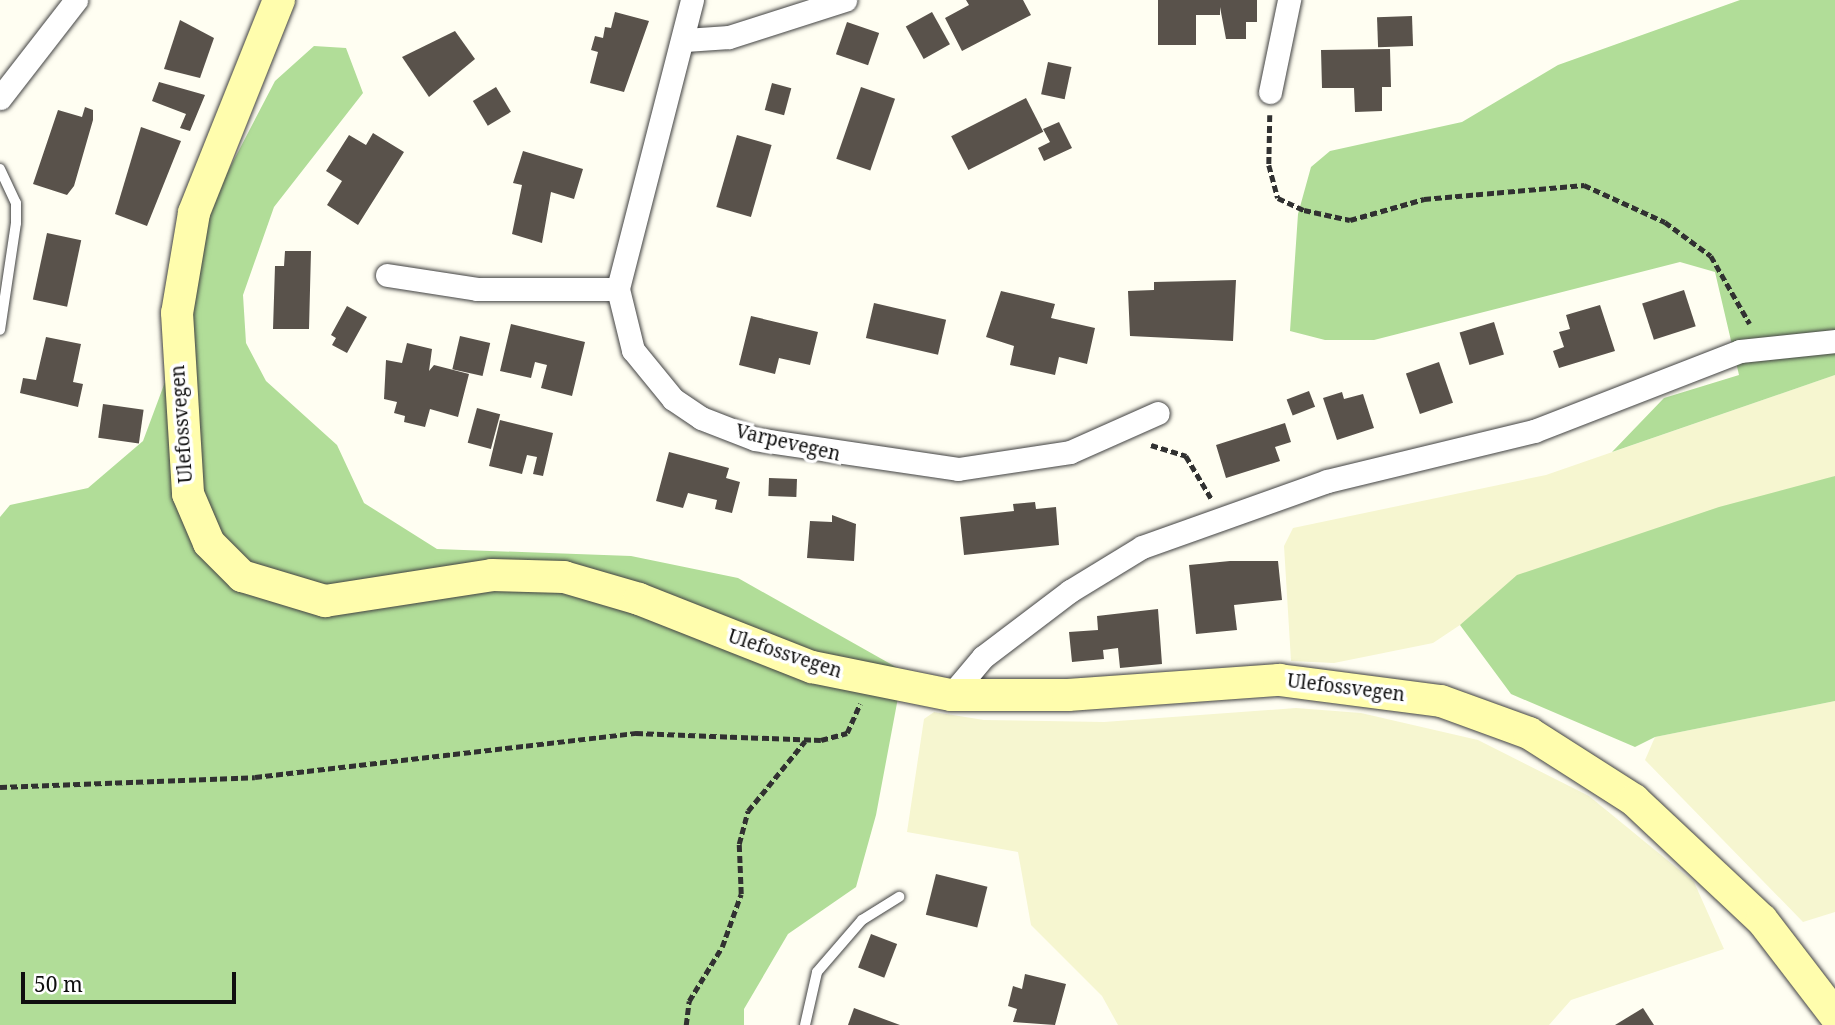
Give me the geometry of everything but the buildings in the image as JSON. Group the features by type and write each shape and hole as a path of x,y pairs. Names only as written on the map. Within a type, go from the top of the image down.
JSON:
{"street":[{"path":"0,98 76,0"},
{"name":"Ulefossvegen","path":"279,0 194,213 177,313 180,456 196,522 222,558 271,589 325,601 492,575 564,577 639,599 812,667 951,695 1032,696 1279,680 1388,690 1486,716 1564,752 1668,828 1762,920 1835,1015"},
{"name":"Varpevegen","path":"692,0 685,40 618,289 624,328 648,373 701,418 755,439 862,459 985,470 1070,453 1158,413"},
{"path":"685,40 729,37 845,0"},
{"path":"1270,92 1289,0"},
{"path":"387,275 477,289 618,289"},
{"path":"951,695 967,670 1070,591 1142,547 1222,516 1327,481 1534,430 1762,346 1835,341"}],"lane":[{"path":"0,169 16,203 16,223 0,330"},
{"path":"805,1025 817,972 862,920 899,897"}],"path":[{"path":"1270,92 1269,165 1278,198 1350,220 1424,199 1584,185 1665,222 1712,256 1762,346"},
{"path":"1144,445 1186,456 1222,516"},
{"path":"0,787 256,777 636,733 806,740 847,733 868,680"},
{"path":"686,1025 689,1001 722,947 741,894 739,844 748,811 806,740"}],"green space":[{"path":"1740,0 1835,0 1835,375 1612,452 1664,398 1739,375 1715,272 1680,262 1374,340 1325,340 1290,331 1298,214 1311,167 1330,151 1462,122 1558,65"},
{"path":"314,46 346,48 363,93 274,207 243,295 246,343 266,381 337,445 364,503 437,549 631,556 738,578 903,671 876,815 856,887 788,934 744,1009 744,1025 0,1025 0,517 10,505 88,488 143,441 187,323 213,200 275,81"},
{"path":"1835,375 1835,476 1460,625 1433,643 1334,663 1291,661 1284,546 1293,528 1546,475"},
{"path":"1835,476 1835,701 1655,737 1635,747 1511,694 1460,625 1517,575 1719,507"},
{"path":"1835,701 1835,912 1803,922 1645,760 1655,737"},
{"path":"1296,708 1361,713 1478,740 1589,796 1694,882 1724,949 1571,1000 1549,1025 1118,1025 1102,996 1031,925 1018,852 907,832 924,719 934,712 984,720 1104,722"}]}
